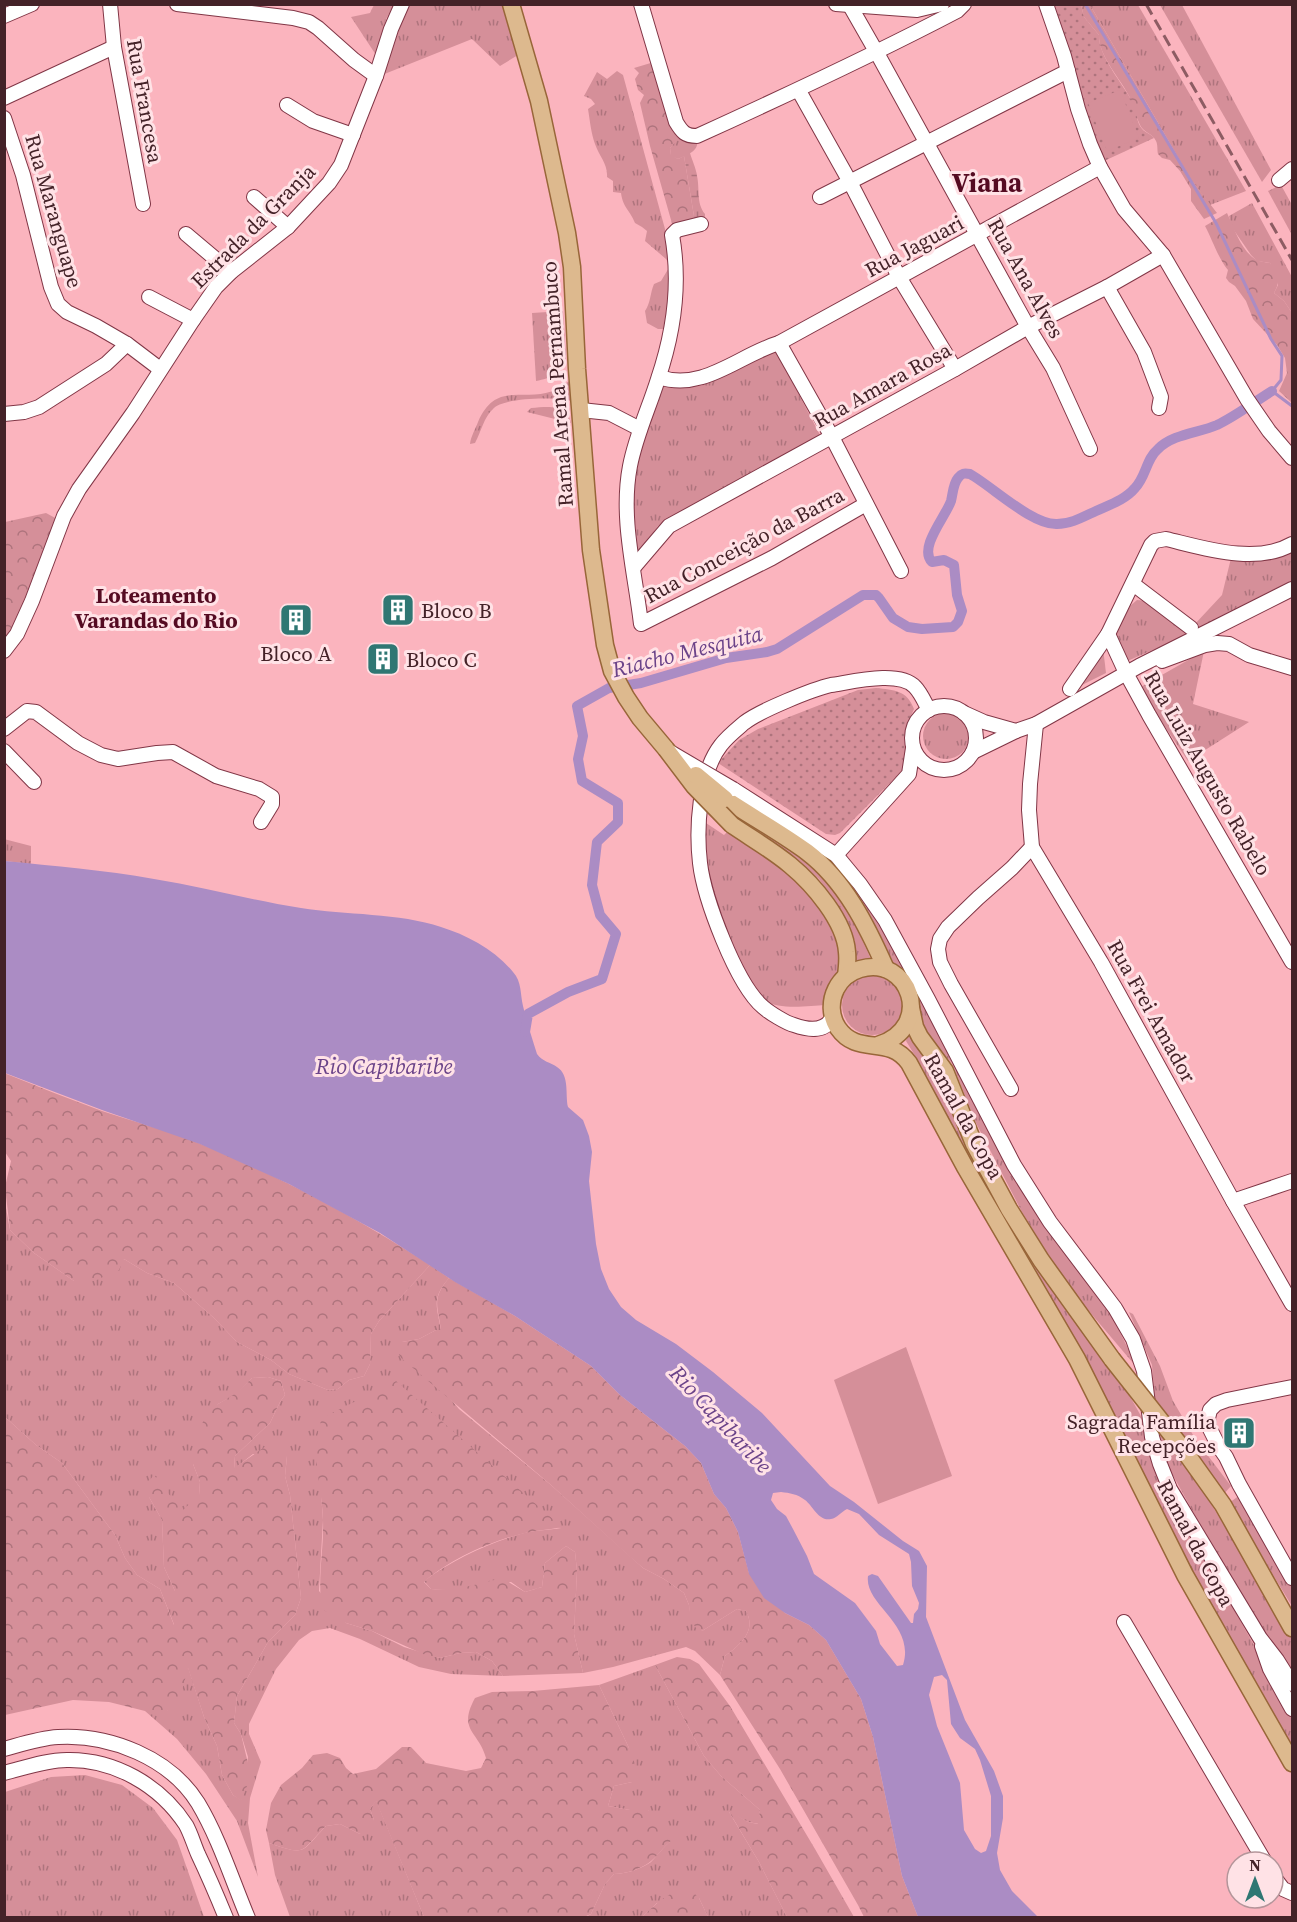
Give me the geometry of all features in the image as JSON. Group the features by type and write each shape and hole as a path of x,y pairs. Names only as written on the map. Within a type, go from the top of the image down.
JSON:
{"main road":[{"name":"Ramal Arena Pernambuco","path":"512,4 539,101 572,267 577,369 591,550 605,645 612,671 626,696 640,718 666,749"},
{"path":"666,749 807,852 828,871 857,909 886,969"},
{"path":"666,749 694,786 732,825 789,864 813,886 834,915 844,936 848,952 846,976"},
{"path":"833,1016 834,994 839,984 855,970 876,967 910,980 909,1018 897,1036 878,1045"},
{"name":"Ramal da Copa","path":"911,1006 912,1017 920,1037 945,1071 974,1144 1009,1209 1041,1260 1112,1359 1223,1505 1293,1628"},
{"name":"Ramal da Copa","path":"833,1016 845,1036 855,1042 899,1051 909,1063 965,1167 1077,1359 1185,1575 1293,1763"}],"street":[{"path":"4,16 32,4"},
{"name":"Rua Francesa","path":"110,4 114,47 142,204"},
{"path":"177,4 293,18 309,22 376,76"},
{"name":"Estrada da Granja","path":"4,651 17,634 32,601 64,516 193,320 216,287 288,226 329,183 341,165 402,4"},
{"path":"641,4 676,122 681,132 689,136 697,136 799,91 957,11 964,4"},
{"path":"845,5 917,10 942,4"},
{"path":"1046,4 1078,109 1100,167 1124,210 1162,255 1251,404 1269,431 1293,458"},
{"name":"Rua Ana Alves","path":"845,5 877,52 1028,327 1053,368 1090,449"},
{"path":"4,98 114,47"},
{"path":"820,197 1068,71"},
{"path":"799,91 850,182 899,277 955,369"},
{"path":"287,105 313,121 353,135"},
{"name":"Rua Maranguape","path":"4,118 23,175 51,288 58,304 67,312 127,344 160,369"},
{"name":"Rua Jaguari","path":"659,377 676,381 710,375 779,343 1100,167"},
{"path":"1279,180 1293,169"},
{"path":"254,197 288,226"},
{"path":"634,567 628,533 628,481 640,429 659,377 674,320 677,260 672,235 677,230 701,224"},
{"path":"186,234 231,272"},
{"name":"Rua Amara Rosa","path":"634,567 669,526 1162,255"},
{"path":"1107,287 1144,352 1161,397 1159,408"},
{"path":"149,297 193,320"},
{"path":"779,343 832,437 901,572"},
{"path":"4,414 24,412 39,407 106,364 127,344"},
{"path":"581,410 609,413 640,429"},
{"name":"Rua Conceição da Barra","path":"634,567 641,624 772,558 866,504"},
{"path":"1070,689 1108,634 1152,545 1160,539 1166,538 1241,554 1262,554 1282,550 1293,544"},
{"path":"1133,584 1191,628"},
{"path":"973,752 1036,724 1139,666 1293,589"},
{"path":"1221,625 1229,644"},
{"name":"Rua Luiz Augusto Rabelo","path":"1108,634 1126,673 1293,962"},
{"path":"1139,666 1180,656 1205,645 1216,643 1229,644 1249,655 1293,668"},
{"path":"833,1016 825,1028 806,1029 788,1024 763,1007 741,976 725,943 706,893 700,863 701,795 708,770 721,746 746,722 826,686 862,680 903,679 914,686 929,710"},
{"path":"836,855 909,774 913,728 918,719 929,710 944,706 954,707 984,722 1016,731"},
{"path":"4,729 20,716 31,711 50,721 90,750 110,758 173,752 216,776 259,789 272,796 272,804 261,822"},
{"path":"909,774 936,769 948,770 967,761 976,741 971,720 963,712"},
{"name":"Rua Frei Amador","path":"1036,724 1029,784 1032,847 1101,962 1233,1201 1293,1304"},
{"path":"913,748 918,758 926,765 936,769"},
{"path":"4,751 34,782"},
{"name":"Ramal da Copa","path":"729,794 836,855 861,884 885,920 910,980 1014,1165 1050,1222 1115,1308 1133,1339 1144,1371 1152,1437 1163,1472 1185,1514 1260,1638 1293,1684"},
{"path":"1011,1089 951,984 940,962 938,949 940,939 948,927 1032,847"},
{"path":"1233,1201 1293,1181"},
{"path":"1293,1387 1216,1404 1210,1410 1208,1418 1209,1427 1239,1484 1293,1578"},
{"path":"1223,1505 1239,1484"},
{"path":"1124,1622 1258,1850"},
{"name":"Ramal da Copa","path":"1260,1638 1270,1669 1293,1709"},
{"path":"4,1749 38,1740 80,1737 130,1749 159,1764 179,1781 197,1802 212,1831 248,1917"},
{"path":"4,1773 45,1762 90,1761 117,1768 146,1784 168,1803 186,1826 225,1917"},
{"path":"203,1865 219,1917"}],"green space":[{"path":"374,5 394,5 386,19 376,55 351,17 370,13"},
{"path":"407,5 504,5 518,55 500,66 472,39 382,75"},
{"path":"1053,5 1081,5 1084,17 1099,35 1107,61 1133,103 1140,126 1154,138 1104,161 1084,109"},
{"path":"1081,5 1090,5 1190,178 1217,213 1204,219 1191,201 1191,189 1180,171 1170,160 1158,154 1156,141 1140,125 1130,98 1106,59 1099,35 1084,17"},
{"path":"1090,5 1138,5 1246,191 1210,205 1190,178"},
{"path":"1160,5 1182,5 1271,170 1262,182"},
{"path":"654,62 679,138 670,148 671,155 678,159 684,156 695,222 673,227 640,103 644,95 638,90 635,79 639,73 634,68"},
{"path":"617,71 623,75 671,251 671,318 665,329 658,329 647,323 645,311 654,284 661,281 670,266 666,259 645,241 647,231 635,223 623,202 621,193 613,192 613,181 607,177 606,168 592,131 588,109 595,104 584,96 597,72 607,79"},
{"path":"1120,90 1139,138 1107,151 1088,103"},
{"path":"676,132 697,141 694,150 678,159 671,156 670,148 678,138"},
{"path":"690,153 696,170 699,201 705,214 705,221 695,222 684,156"},
{"path":"1281,185 1292,205 1292,235 1268,191"},
{"path":"1252,203 1292,277 1292,313 1284,301 1274,293 1278,285 1270,263 1257,261 1231,226 1229,216"},
{"path":"1227,213 1238,238 1250,255 1257,260 1270,263 1273,267 1278,281 1274,293 1284,301 1292,313 1292,403 1279,391 1287,373 1285,358 1277,345 1253,319 1246,301 1226,278 1228,270 1205,226"},
{"path":"563,311 566,359 554,374 536,381 532,313"},
{"path":"776,350 821,437 658,526 638,556 633,499 637,454 663,384 672,387 701,386"},
{"path":"571,381 571,401 530,399 499,405 487,416 475,443 470,444 478,422 485,409 493,401 510,395 541,394 553,391"},
{"path":"531,408 561,409 569,417 571,423 527,412"},
{"path":"46,513 59,520 5,647 5,522"},
{"path":"1292,548 1292,583 1199,629 1194,625 1222,595 1232,554"},
{"path":"1137,600 1147,601 1190,634 1125,662 1115,634 1130,606"},
{"path":"1103,648 1106,673 1072,690"},
{"path":"1204,651 1193,704 1249,722 1188,761 1139,688"},
{"path":"876,688 899,692 908,698 914,709 905,733 904,767 840,833 826,834 718,763 739,740 758,729 858,690"},
{"path":"951,713 963,719 968,727 968,745 963,753 955,758 941,759 933,756 926,749 923,731 926,723 933,716"},
{"path":"719,805 783,844 818,873 848,911 871,960 854,961 855,941 841,911 819,879 795,859 742,824"},
{"path":"703,821 724,835 727,832 773,859 819,904 841,945 843,965 825,1005 794,1007 771,1004 757,992 748,979 731,944 711,889 706,863"},
{"path":"784,824 823,851 851,881 884,925 967,1082 1100,1292 1144,1381 1133,1363 1066,1284 1022,1212 976,1123 952,1063 929,1040 877,939"},
{"path":"4,839 31,846 31,864 5,861"},
{"path":"872,975 889,980 897,988 902,1005 897,1022 889,1030 872,1035 855,1030 847,1022 842,1005 847,988 855,980"},
{"path":"908,1035 932,1059 953,1107 1146,1425 1159,1479 1258,1652 1266,1673 1292,1718 1292,1752 1189,1564 1120,1426 1047,1290 945,1116 922,1067 906,1041"},
{"path":"4,1073 102,1111 189,1139 260,1170 318,1199 430,1265 379,1321 371,1334 370,1364 364,1376 349,1380 338,1389 328,1390 289,1374 271,1360 237,1342 174,1283 147,1273 124,1259 119,1270 94,1281 74,1281 34,1253 10,1230 5,1187 11,1161 5,1152"},
{"path":"4,1197 10,1230 34,1253 74,1281 124,1259 147,1273 174,1283 237,1342 271,1360 289,1374 328,1390 338,1389 349,1380 364,1376 370,1364 371,1334 379,1321 430,1265 449,1278 443,1285 437,1303 441,1330 436,1330 419,1339 402,1342 459,1409 551,1485 643,1568 684,1593 691,1619 702,1631 737,1609 746,1611 749,1618 745,1637 725,1656 720,1675 695,1651 686,1647 583,1673 574,1634 577,1571 575,1552 566,1546 545,1563 542,1587 525,1592 511,1582 447,1590 431,1589 424,1581 472,1552 497,1542 529,1532 561,1528 321,1493 323,1520 319,1591 346,1623 372,1631 404,1647 440,1658 476,1652 492,1661 503,1676 451,1674 419,1667 360,1639 330,1628 312,1631 299,1640 276,1669 249,1724 249,1734 261,1762 250,1798 248,1823 258,1877 237,1821 206,1774 177,1739 145,1711 167,1711 188,1667 204,1717 217,1746 222,1775 233,1795 241,1800 248,1757 241,1734 234,1723 237,1696 268,1642 295,1615 301,1598 290,1495 285,1476 287,1456 253,1454 234,1469 235,1456 270,1423 285,1395 281,1381 268,1377 252,1378 238,1393 218,1404 193,1464 200,1482 199,1496 182,1512 149,1497 162,1520 164,1567 175,1591 175,1627 160,1589 137,1575 125,1558 115,1535 62,1463 36,1445 5,1417"},
{"path":"449,1278 515,1316 591,1366 620,1395 685,1446 701,1463 714,1494 726,1508 738,1532 749,1573 785,1613 809,1625 826,1640 861,1699 873,1737 902,1876 918,1917 864,1917 780,1769 720,1675 725,1656 741,1642 748,1631 749,1618 746,1611 737,1609 702,1631 696,1628 690,1619 689,1605 684,1593 643,1568 551,1485 400,1357 398,1351 402,1342 419,1339 436,1330 441,1330 437,1303 443,1285"},
{"path":"1129,1312 1133,1314 1160,1366 1173,1401 1196,1440 1231,1486 1222,1496 1204,1492 1292,1639 1292,1674 1269,1643 1234,1586 1170,1470 1158,1440 1152,1365"},
{"path":"906,1347 952,1476 878,1504 834,1380"},
{"path":"268,1377 281,1381 285,1395 270,1423 235,1456 234,1468 275,1440 287,1456 285,1476 290,1495 301,1598 295,1615 268,1642 237,1696 234,1723 241,1734 251,1776 241,1801 233,1795 222,1775 217,1746 204,1717 188,1668 178,1705 167,1711 145,1711 109,1702 73,1700 5,1715 5,1417 36,1445 62,1463 115,1535 125,1558 137,1575 160,1589 174,1625 175,1591 164,1567 162,1520 149,1497 148,1482 154,1475 182,1511 199,1495 200,1482 193,1464 193,1444 206,1415 218,1404 238,1392 252,1378"},
{"path":"396,1381 562,1527 525,1533 485,1546 458,1558 424,1582 431,1589 449,1589 502,1578 525,1592 542,1587 545,1563 566,1546 575,1552 577,1571 574,1634 583,1673 503,1676 492,1661 476,1652 440,1658 423,1654 372,1631 346,1623 322,1609 320,1586 323,1520 316,1457 318,1431 322,1418"},
{"path":"1240,1495 1292,1581 1292,1606 1229,1503"},
{"path":"677,1657 690,1659 699,1664 730,1706 854,1917 787,1917 759,1862 728,1810 748,1822 758,1824 760,1810 721,1776 704,1756 655,1665"},
{"path":"655,1665 704,1756 721,1776 760,1810 759,1824 748,1822 729,1812 759,1862 787,1917 708,1917 699,1898 657,1903 642,1917 584,1918 591,1914 605,1884 614,1874 647,1865 671,1841 648,1810 608,1806 614,1786 632,1782 629,1748 599,1685"},
{"path":"599,1685 629,1748 638,1773 632,1782 614,1786 608,1806 648,1810 657,1815 669,1826 671,1841 646,1865 628,1872 614,1874 605,1884 591,1914 584,1917 424,1917 376,1801 370,1809 374,1820 373,1831 360,1834 340,1824 326,1826 302,1849 290,1850 269,1843 266,1830 271,1803 281,1785 302,1768 313,1755 327,1753 340,1758 353,1774 376,1769 402,1747 411,1747 426,1763 466,1771 481,1768 486,1758 471,1730 468,1718 475,1698 492,1692"},
{"path":"85,1775 122,1785 153,1808 177,1840 204,1917 5,1917 5,1792 51,1777"},
{"path":"376,1800 424,1917 290,1917 275,1875 269,1843 290,1850 302,1850 326,1826 340,1824 360,1834 374,1820 370,1809"},
{"path":"689,1888 699,1898 708,1917 642,1917 668,1895"}],"water":[{"name":"Rio Capibaribe","path":"5,861 135,876 301,908 425,922 461,934 498,957 518,980 537,1054 564,1075 568,1107 583,1120 589,1136 592,1152 589,1181 596,1244 601,1269 609,1289 621,1307 636,1320 676,1344 713,1372 762,1413 830,1486 919,1551 927,1566 926,1617 965,1720 994,1771 1003,1796 1003,1818 997,1853 1000,1870 1012,1891 1038,1917 918,1917 902,1876 873,1737 861,1699 826,1640 809,1625 785,1613 764,1598 749,1574 738,1532 726,1508 714,1494 701,1463 685,1446 620,1395 591,1366 380,1233 289,1184 200,1144 5,1073","holes":["781,1492 802,1498 823,1518 831,1519 847,1509 859,1514 879,1535 909,1554 912,1586 919,1603 913,1623 878,1576 872,1574 868,1576 869,1586 874,1596 897,1626 902,1638 905,1651 903,1665 897,1666 880,1644 876,1631 855,1603 814,1574 786,1516 771,1500 773,1493","942,1675 947,1680 951,1724 960,1738 975,1749 991,1796 991,1836 986,1851 981,1853 975,1849 964,1830 960,1783 937,1726 929,1695 934,1677"]}],"waterway":[{"path":"1085,4 1216,223 1271,339 1282,356 1281,380 1272,391 1292,406"},
{"name":"Riacho Mesquita","path":"525,1032 528,1014 568,992 602,979 616,934 600,915 592,885 597,842 618,822 618,803 582,781 578,759 583,736 577,706 609,688 641,683 726,658 777,649 863,595 876,595 893,618 908,627 922,629 953,627 958,622 962,611 957,595 954,565 944,560 932,562 928,549 934,532 951,501 955,483 961,475 970,474 1025,512 1047,523 1067,523 1122,499 1131,492 1142,479 1154,453 1164,444 1178,437 1217,425 1272,391"}],"railway":[{"path":"1146,4 1292,260"}],"place":[{"name":"Bloco B","path":"398,610"},
{"name":"Bloco A","path":"296,620"},
{"name":"Bloco C","path":"383,659"},
{"name":"Sagrada Família Recepções","path":"1239,1433"}],"district":[{"name":"Viana","path":"987,182"},
{"name":"Loteamento Varandas do Rio","path":"156,608"}]}
